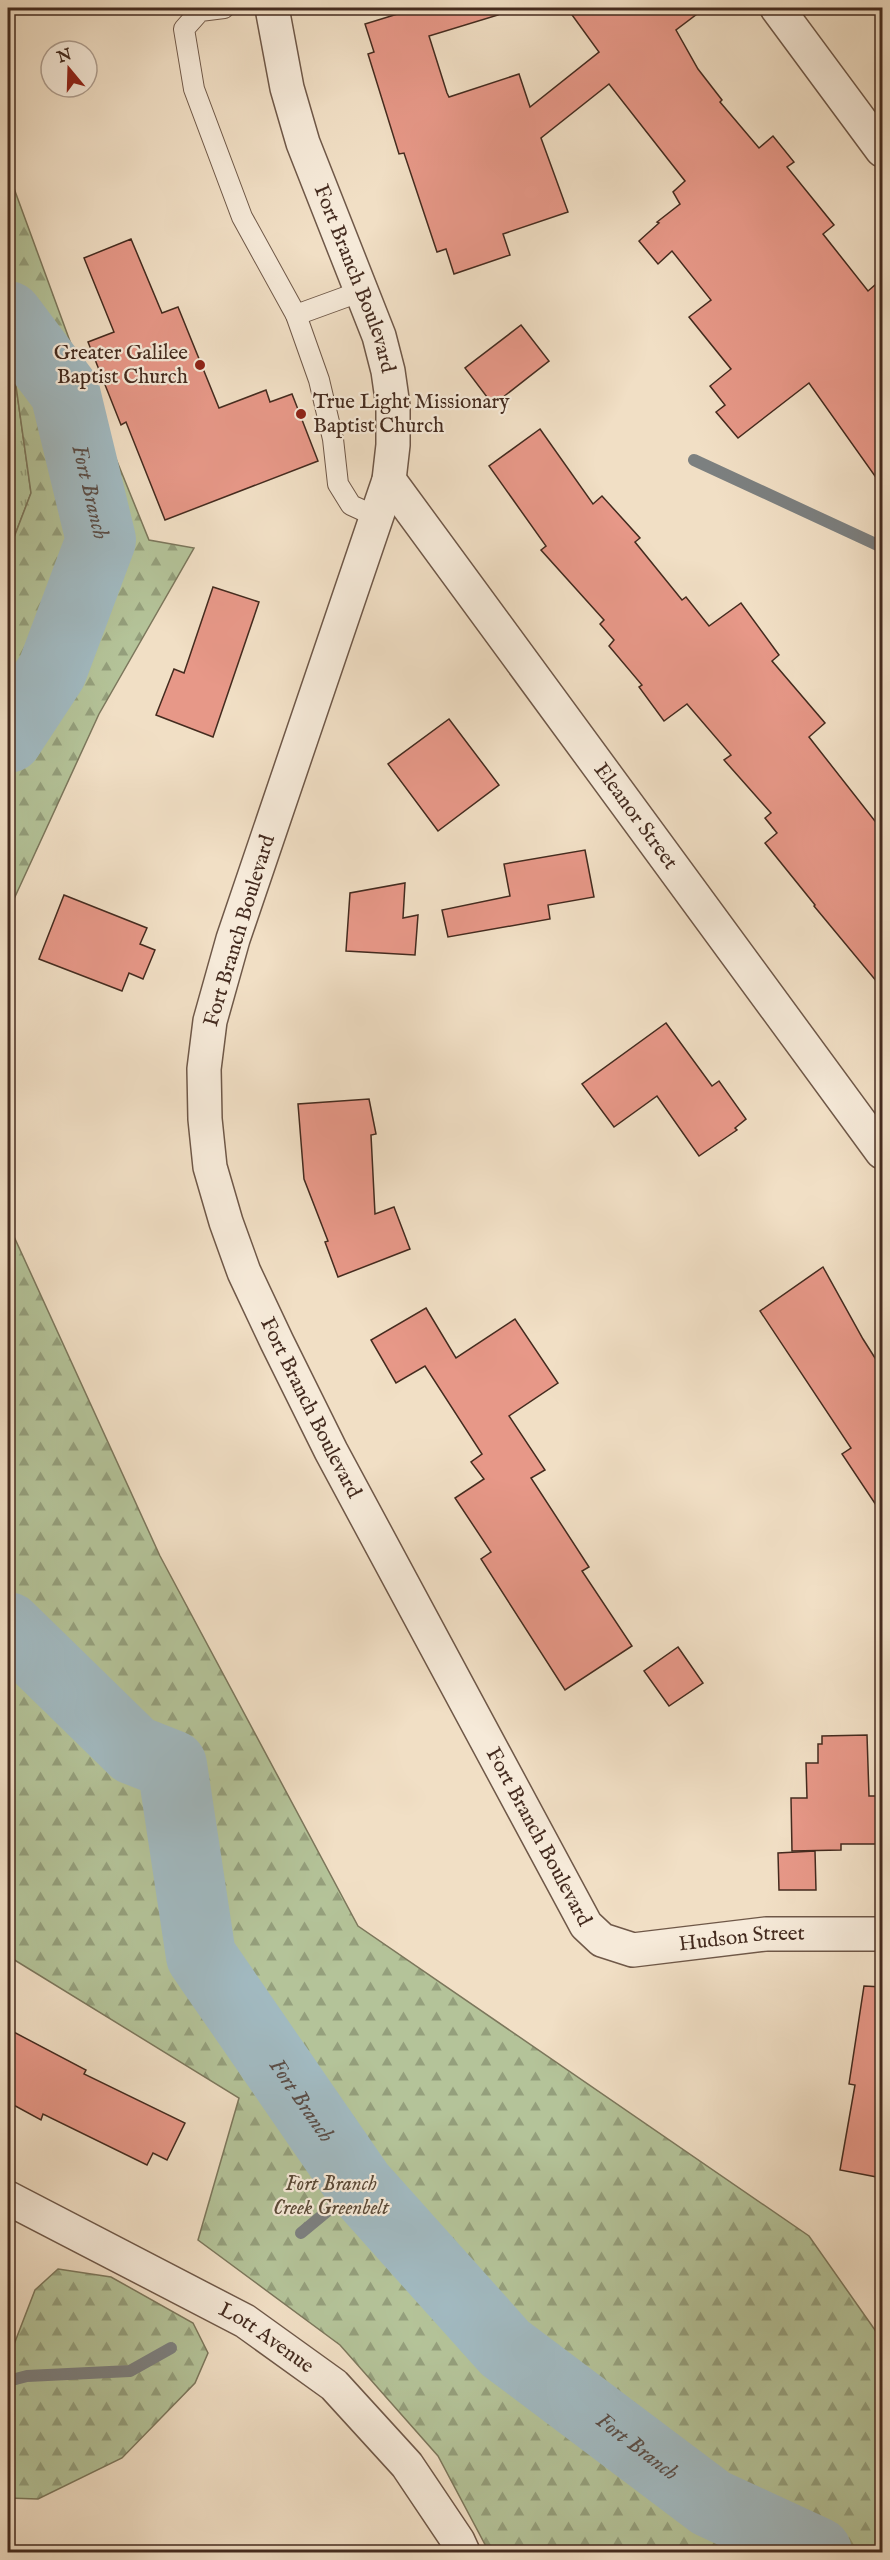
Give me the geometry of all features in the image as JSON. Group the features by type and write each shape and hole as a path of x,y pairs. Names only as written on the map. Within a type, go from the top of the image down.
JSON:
{"street":[{"name":"Fort Branch Boulevard","path":"272,8 287,88 303,143 379,336 388,371 393,415 389,480 233,939 210,1021 204,1069 205,1119 210,1167 244,1272 331,1451 575,1909 586,1925 602,1940"},
{"path":"777,8 882,150"},
{"name":"Eleanor Street","path":"389,480 882,1152"},
{"name":"Hudson Street","path":"602,1940 633,1950 766,1934 882,1934"},
{"name":"Lott Avenue","path":"8,2198 246,2321 334,2385 407,2465 458,2541 463,2553"}],"lane":[{"path":"224,8 200,11 184,29 194,89 242,217 296,315 319,380 333,439 338,484 351,505 376,517"},
{"path":"296,315 362,291"}],"green space":[{"path":"8,172 86,385 149,540 194,548 99,714 8,912 8,553 31,493 15,379 8,368"},
{"path":"8,368 15,379 31,493 8,553"},
{"name":"Fort Branch Creek Greenbelt","path":"8,1190 11,1230 160,1556 358,1926 809,2236 882,2340 882,2552 489,2552 438,2456 340,2345 198,2240 239,2098 8,1956"},
{"path":"58,2269 111,2277 193,2323 208,2353 195,2383 122,2458 38,2499 8,2498 8,2360 35,2290"}],"building":[{"path":"417,8 497,8 498,15 429,36 447,93 449,97 519,74 530,107 599,52 567,8 705,8 676,30 698,69 722,100 720,102 759,148 773,136 794,162 787,167 834,225 823,234 868,291 882,279 882,486 809,383 738,438 716,412 725,405 710,386 731,369 689,317 711,300 672,251 658,264 639,241 659,223 657,222 680,204 673,192 685,181 609,84 541,138 568,212 503,234 510,255 454,274 446,249 437,252 404,153 399,154 368,54 374,52 365,24"},
{"path":"131,239 162,313 178,307 219,408 266,390 270,402 292,394 318,461 165,520 126,422 121,425 88,342 114,332 84,258"},
{"path":"521,325 549,361 493,405 465,368"},
{"path":"540,429 593,504 602,496 640,538 635,542 682,600 686,597 709,626 741,603 779,655 772,661 825,723 809,737 882,830 882,988 765,843 777,833 765,818 771,813 724,760 731,755 687,704 664,721 639,687 642,685 609,646 614,640 600,624 604,620 541,550 546,546 489,466"},
{"path":"213,587 259,602 213,737 156,715 174,669 184,673"},
{"path":"449,719 499,785 438,831 388,764"},
{"path":"585,850 594,897 548,905 550,919 448,937 442,910 510,896 504,864"},
{"path":"405,883 403,918 418,915 415,955 346,951 350,893"},
{"path":"64,895 147,928 140,944 155,950 143,979 129,973 122,991 39,959"},
{"path":"666,1023 712,1086 719,1081 746,1119 735,1128 737,1130 699,1156 657,1096 614,1127 582,1084"},
{"path":"369,1099 376,1134 371,1135 375,1214 394,1207 410,1249 338,1277 325,1242 328,1241 304,1179 298,1104"},
{"path":"823,1267 882,1369 882,1514 842,1454 851,1448 760,1311"},
{"path":"426,1308 456,1358 515,1319 558,1383 509,1416 545,1470 531,1478 589,1567 582,1571 632,1646 565,1690 481,1559 491,1552 455,1498 484,1479 471,1462 482,1454 425,1366 396,1383 371,1340"},
{"path":"678,1647 703,1683 669,1706 644,1671"},
{"path":"867,1735 869,1796 882,1796 882,1844 841,1844 841,1850 792,1851 791,1798 807,1798 806,1763 818,1763 818,1744 822,1744 822,1736"},
{"path":"815,1851 816,1890 779,1890 778,1853"},
{"path":"864,1986 882,1987 882,2178 840,2170 855,2085 849,2084"},
{"path":"8,2029 86,2070 84,2074 185,2123 167,2160 153,2153 147,2165 43,2114 41,2120 8,2102"}],"waterway":[{"name":"Fort Branch","path":"8,316 65,392 101,540 52,671 8,738"},
{"path":"694,460 882,547"},
{"name":"Fort Branch","path":"8,1627 134,1750 172,1765 201,1956 359,2185 505,2348 711,2503 817,2552"},
{"path":"301,2233 359,2185"},
{"path":"8,2381 27,2376 130,2371 171,2348"}],"place":[{"name":"Greater Galilee Baptist Church","path":"200,365"},
{"name":"True Light Missionary Baptist Church","path":"301,414"}]}
